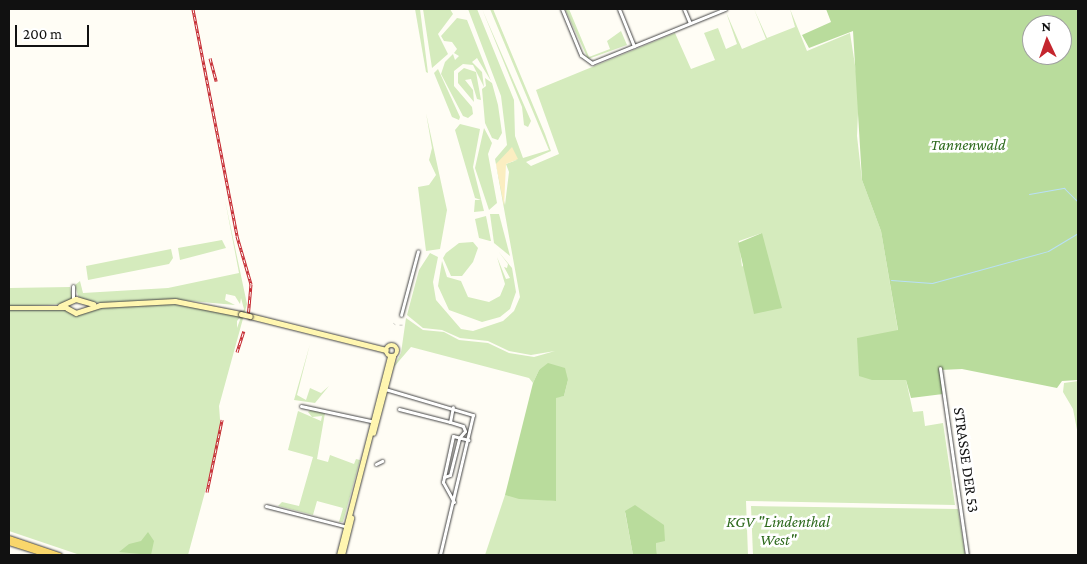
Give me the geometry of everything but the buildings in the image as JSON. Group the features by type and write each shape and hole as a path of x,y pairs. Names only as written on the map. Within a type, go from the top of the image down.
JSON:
{"main road":[{"path":"9,540 49,555"},
{"path":"9,540 59,555"}],"street":[{"path":"562,9 581,55 592,63 725,9"},
{"path":"619,9 634,46"},
{"path":"684,9 690,23"},
{"path":"401,315 418,251"},
{"path":"72,286 72,303 76,313 83,305"},
{"path":"9,308 54,307 72,303 100,305 191,302 387,349 398,348 392,357 383,389 340,555"},
{"path":"387,349 392,357"},
{"name":"STRASSE DER 53","path":"940,368 968,555"},
{"path":"383,389 453,407 473,415 469,440 440,555"},
{"path":"301,406 375,422"},
{"path":"450,422 453,407"},
{"path":"400,409 464,427 459,438"},
{"path":"454,502 443,484 444,476 454,436 469,440"},
{"path":"376,464 382,461"},
{"path":"266,506 348,527"}],"green space":[{"path":"415,9 420,9 428,73 426,72"},
{"path":"423,9 450,9 453,14 438,34 448,54 432,68"},
{"path":"468,9 477,9 514,100 515,136 523,158 549,150 490,9 493,9 545,134 551,151 526,162 531,166 559,154 536,90 675,33 691,69 715,60 704,33 718,28 726,49 737,44 726,12 742,49 766,39 754,9 767,38 795,27 790,9 807,51 850,33 859,91 857,136 862,180 881,231 898,331 882,334 872,380 906,380 913,412 923,411 925,426 943,423 955,505 746,501 748,555 657,555 656,543 625,512 633,555 485,555 505,495 556,501 556,397 564,396 568,380 549,366 539,370 533,383 529,378 411,347 393,368 401,353 406,318 423,330 444,332 459,340 488,343 509,353 534,357 555,351 531,355 509,351 488,341 460,338 442,330 423,328 407,315 419,270 430,253 438,257 433,282 436,300 461,329 473,331 503,321 514,311 520,297 495,159 507,145 501,96","holes":["517,160 506,164 509,172 505,205 496,164","762,233 742,267 739,241"]},
{"path":"482,9 531,121 528,127 524,125 522,107"},
{"path":"565,9 569,9 589,57 610,49 607,41 621,31 627,45 588,59"},
{"name":"Tannenwald","path":"826,9 1078,9 1078,380 1062,381 1057,388 962,369 940,370 943,394 911,398 906,380 872,380 859,376 857,338 898,330 881,231 862,180 853,31 809,48 802,35 831,22"},
{"path":"457,18 467,20 491,81 477,58 472,62 482,72 484,87 473,65 463,64 454,71 454,86 472,107 473,114 468,118 463,116 441,74 445,62 453,54 455,60 459,56 454,53 457,49 452,42 444,41 441,36"},
{"path":"464,68 476,72 481,100 477,99 471,79 465,80 473,90 474,102 458,83 458,73"},
{"path":"438,69 460,117 459,120 452,117 434,73"},
{"path":"485,78 492,83 498,105 502,133 498,140 492,138 485,123 482,89 486,86"},
{"path":"426,113 447,210 440,249 426,251 418,187 429,185 436,175 429,160 432,148"},
{"path":"460,124 480,129 473,167 484,211 474,212 475,200 481,200 475,198 455,130"},
{"path":"484,128 492,143 488,154 497,203 489,210 475,168"},
{"path":"225,200 247,304 219,406 221,433 188,555 80,555 9,531 9,309 66,309 72,313 97,307 174,303 241,316 237,321 237,328 244,309 241,298 240,304 235,296 226,294 225,300 235,305 180,300 86,302 78,296 75,285 80,281 83,293 168,288 239,273"},
{"path":"490,214 499,214 510,256 494,243"},
{"path":"486,216 491,241 479,238 475,219"},
{"path":"762,233 782,308 754,314 738,243"},
{"path":"222,240 226,248 180,260 178,248"},
{"path":"473,242 478,248 473,262 462,276 451,276 443,258 446,253 459,243"},
{"path":"171,249 173,258 169,264 88,280 86,266"},
{"path":"498,251 512,268 516,292 510,309 500,317 482,322 449,310 438,286 442,261 447,277 461,281 468,297 489,302 500,296 505,284 497,257 506,279 510,278 504,267 507,268 508,264"},
{"path":"70,287 72,298 66,304 9,307 9,288"},
{"path":"310,344 297,395 306,400 310,388 321,393 329,386 315,403 294,400"},
{"path":"548,363 565,368 568,380 564,396 556,398 556,501 519,499 505,495 533,383 539,370"},
{"path":"1078,381 1078,435 1073,409 1063,392 1064,383"},
{"path":"312,409 325,413 317,459 328,462 330,455 354,464 356,459 360,460 343,522 339,522 343,508 317,501 313,515 278,506 282,502 299,506 313,457 288,450 298,411 321,421 322,416 312,417 308,412"},
{"path":"635,505 664,525 665,541 656,543 657,555 633,555 625,511"},
{"name":"KGV \"Lindenthal West\"","path":"751,506 958,509 965,555 753,555"},
{"path":"148,532 154,541 151,555 119,552 129,544 141,541"}],"sand":[{"path":"512,147 518,159 506,164 504,206 496,164"}],"waterway":[{"path":"1029,194 1064,188 1078,202"},
{"path":"891,280 932,283 1048,251 1078,233"}],"railway":[{"path":"193,9 237,236 251,284 248,317"},
{"path":"210,58 216,81"},
{"path":"237,352 244,331"},
{"path":"207,492 222,420"}]}
